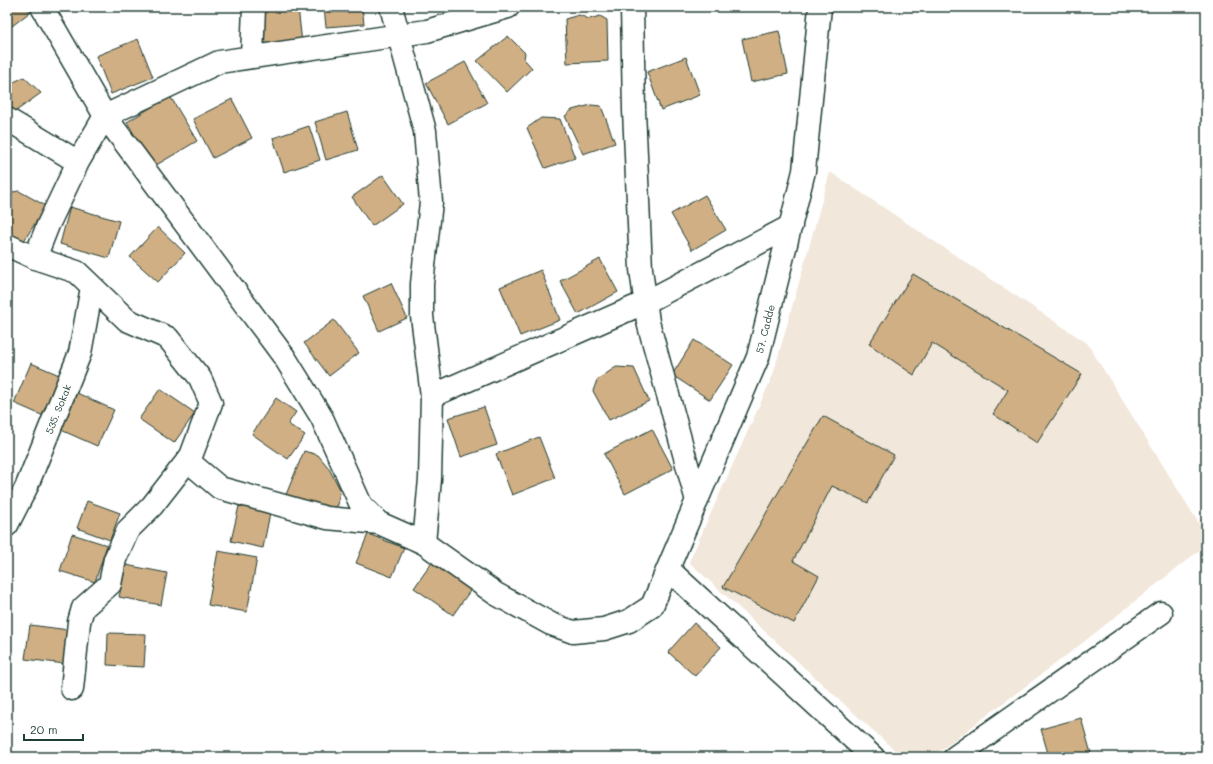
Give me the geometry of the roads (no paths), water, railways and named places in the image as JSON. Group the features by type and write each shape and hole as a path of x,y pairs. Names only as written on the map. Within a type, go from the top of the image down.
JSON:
{"street":[{"path":"42,7 105,116 285,358 322,418 361,505 379,523"},
{"path":"252,57 254,7"},
{"path":"391,7 425,131 431,202 422,284 422,316 432,396 430,479 424,543"},
{"path":"35,258 48,226 78,162 105,116 219,62 427,31 508,7"},
{"path":"632,7 634,110 640,261 648,322 697,501"},
{"name":"57. Cadde","path":"379,523 424,543 496,594 556,626 573,632 604,629 629,621 652,606 758,357 804,171 820,7"},
{"path":"7,119 78,162"},
{"path":"432,396 646,302 791,226"},
{"path":"7,245 35,258 78,272 127,320 168,338 200,378 211,403 188,461 152,506 128,530 115,559 110,584 83,608 79,622 72,689"},
{"name":"535. Sokak","path":"7,525 26,488 80,353 92,287"},
{"path":"188,461 220,488 327,518 379,523"},
{"path":"668,569 873,757"},
{"path":"955,757 1161,613"}]}
